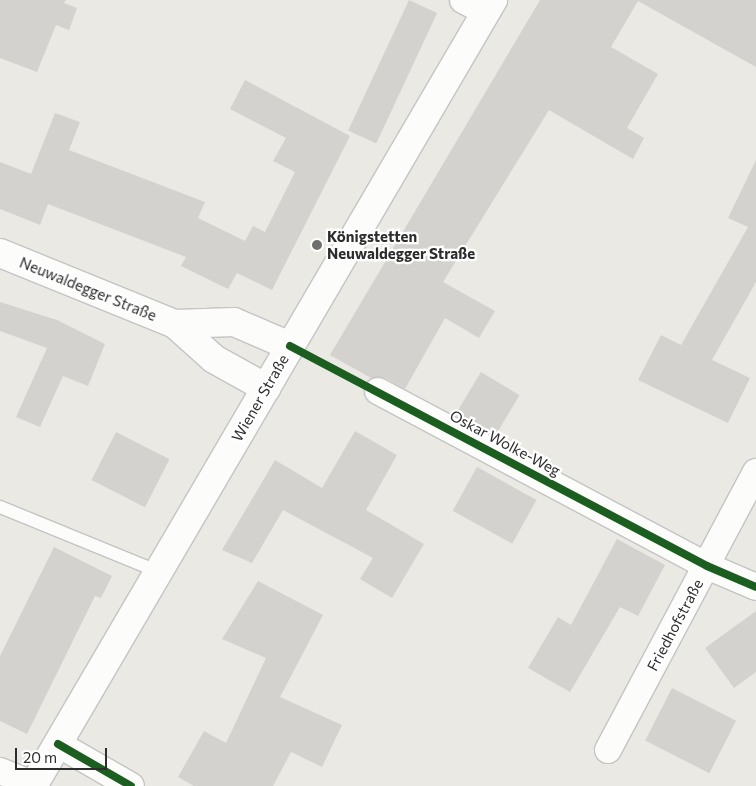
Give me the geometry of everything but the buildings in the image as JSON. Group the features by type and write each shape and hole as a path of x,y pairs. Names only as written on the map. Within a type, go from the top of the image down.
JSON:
{"main road":[{"name":"Wiener Straße","path":"34,786 266,388 481,4"},
{"name":"Neuwaldegger Straße","path":"0,253 175,324 214,359 266,388"},
{"name":"Neuwaldegger Straße","path":"175,324 234,322 290,346"}],"street":[{"name":"Oskar Wolke-Weg","path":"378,391 707,566 756,587"},
{"name":"Friedhofstraße","path":"608,750 756,472"},
{"path":"58,744 132,786"},
{"path":"0,771 34,786"}],"lane":[{"path":"0,507 159,572"}],"cycle path":[{"path":"290,346 707,566 756,587"},
{"path":"58,744 131,786"}],"place":[{"name":"Königstetten Neuwaldegger Straße","path":"317,245"}]}
